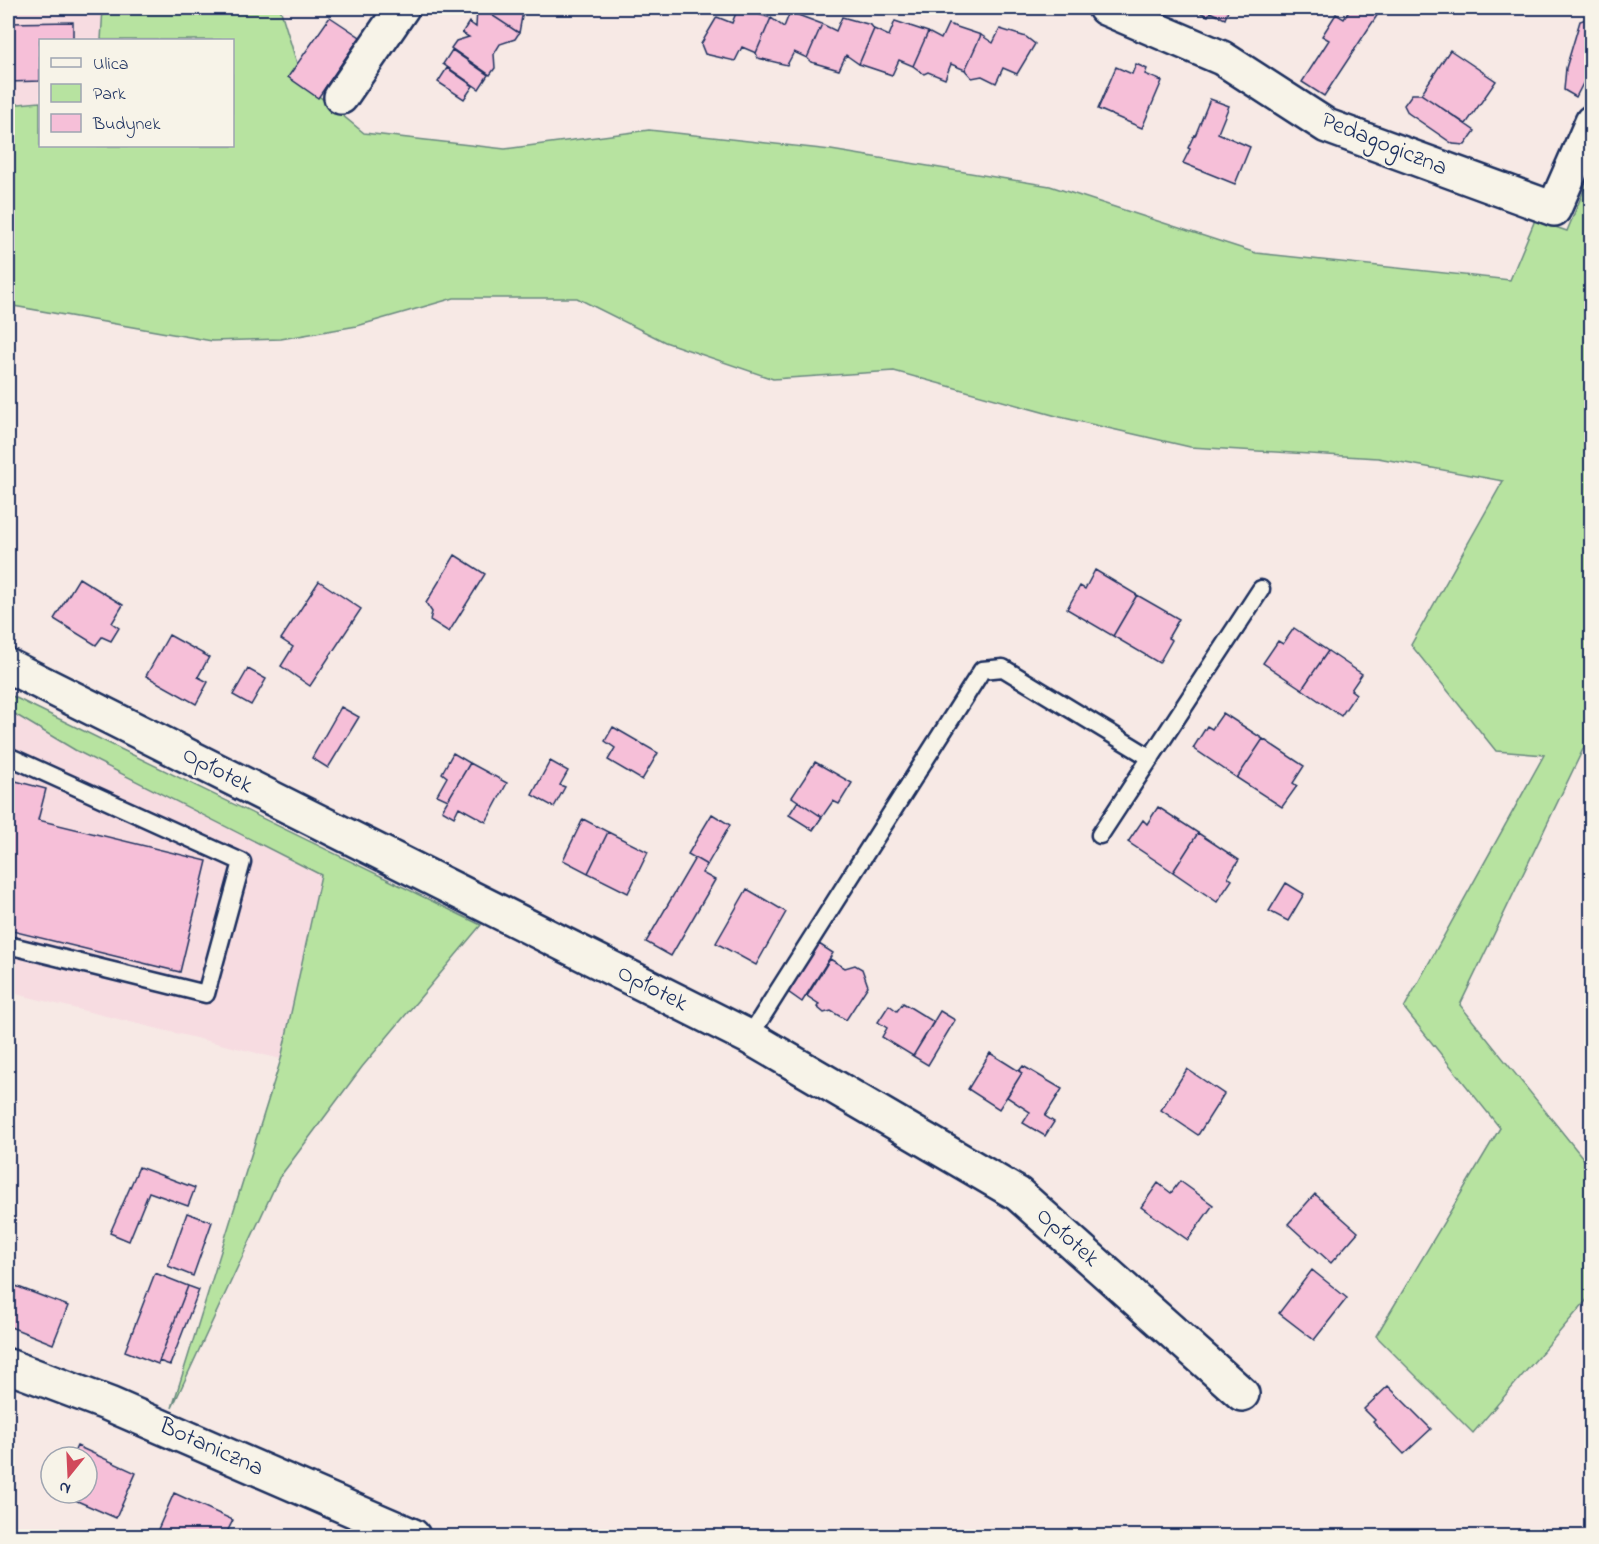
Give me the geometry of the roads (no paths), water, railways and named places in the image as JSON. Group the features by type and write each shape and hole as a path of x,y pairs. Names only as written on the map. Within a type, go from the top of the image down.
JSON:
{"street":[{"path":"342,97 402,8"},
{"name":"Pedagogiczna","path":"1104,8 1222,58 1327,126 1554,209 1592,122"},
{"name":"Opłotek","path":"8,666 749,1037 1018,1194 1242,1394"},
{"name":"Botaniczna","path":"8,1366 109,1404 413,1536"}],"lane":[{"path":"1100,835 1262,589"},
{"path":"749,1037 982,670 1003,668 1150,758"},
{"path":"8,756 242,862 206,994 8,945"}]}
